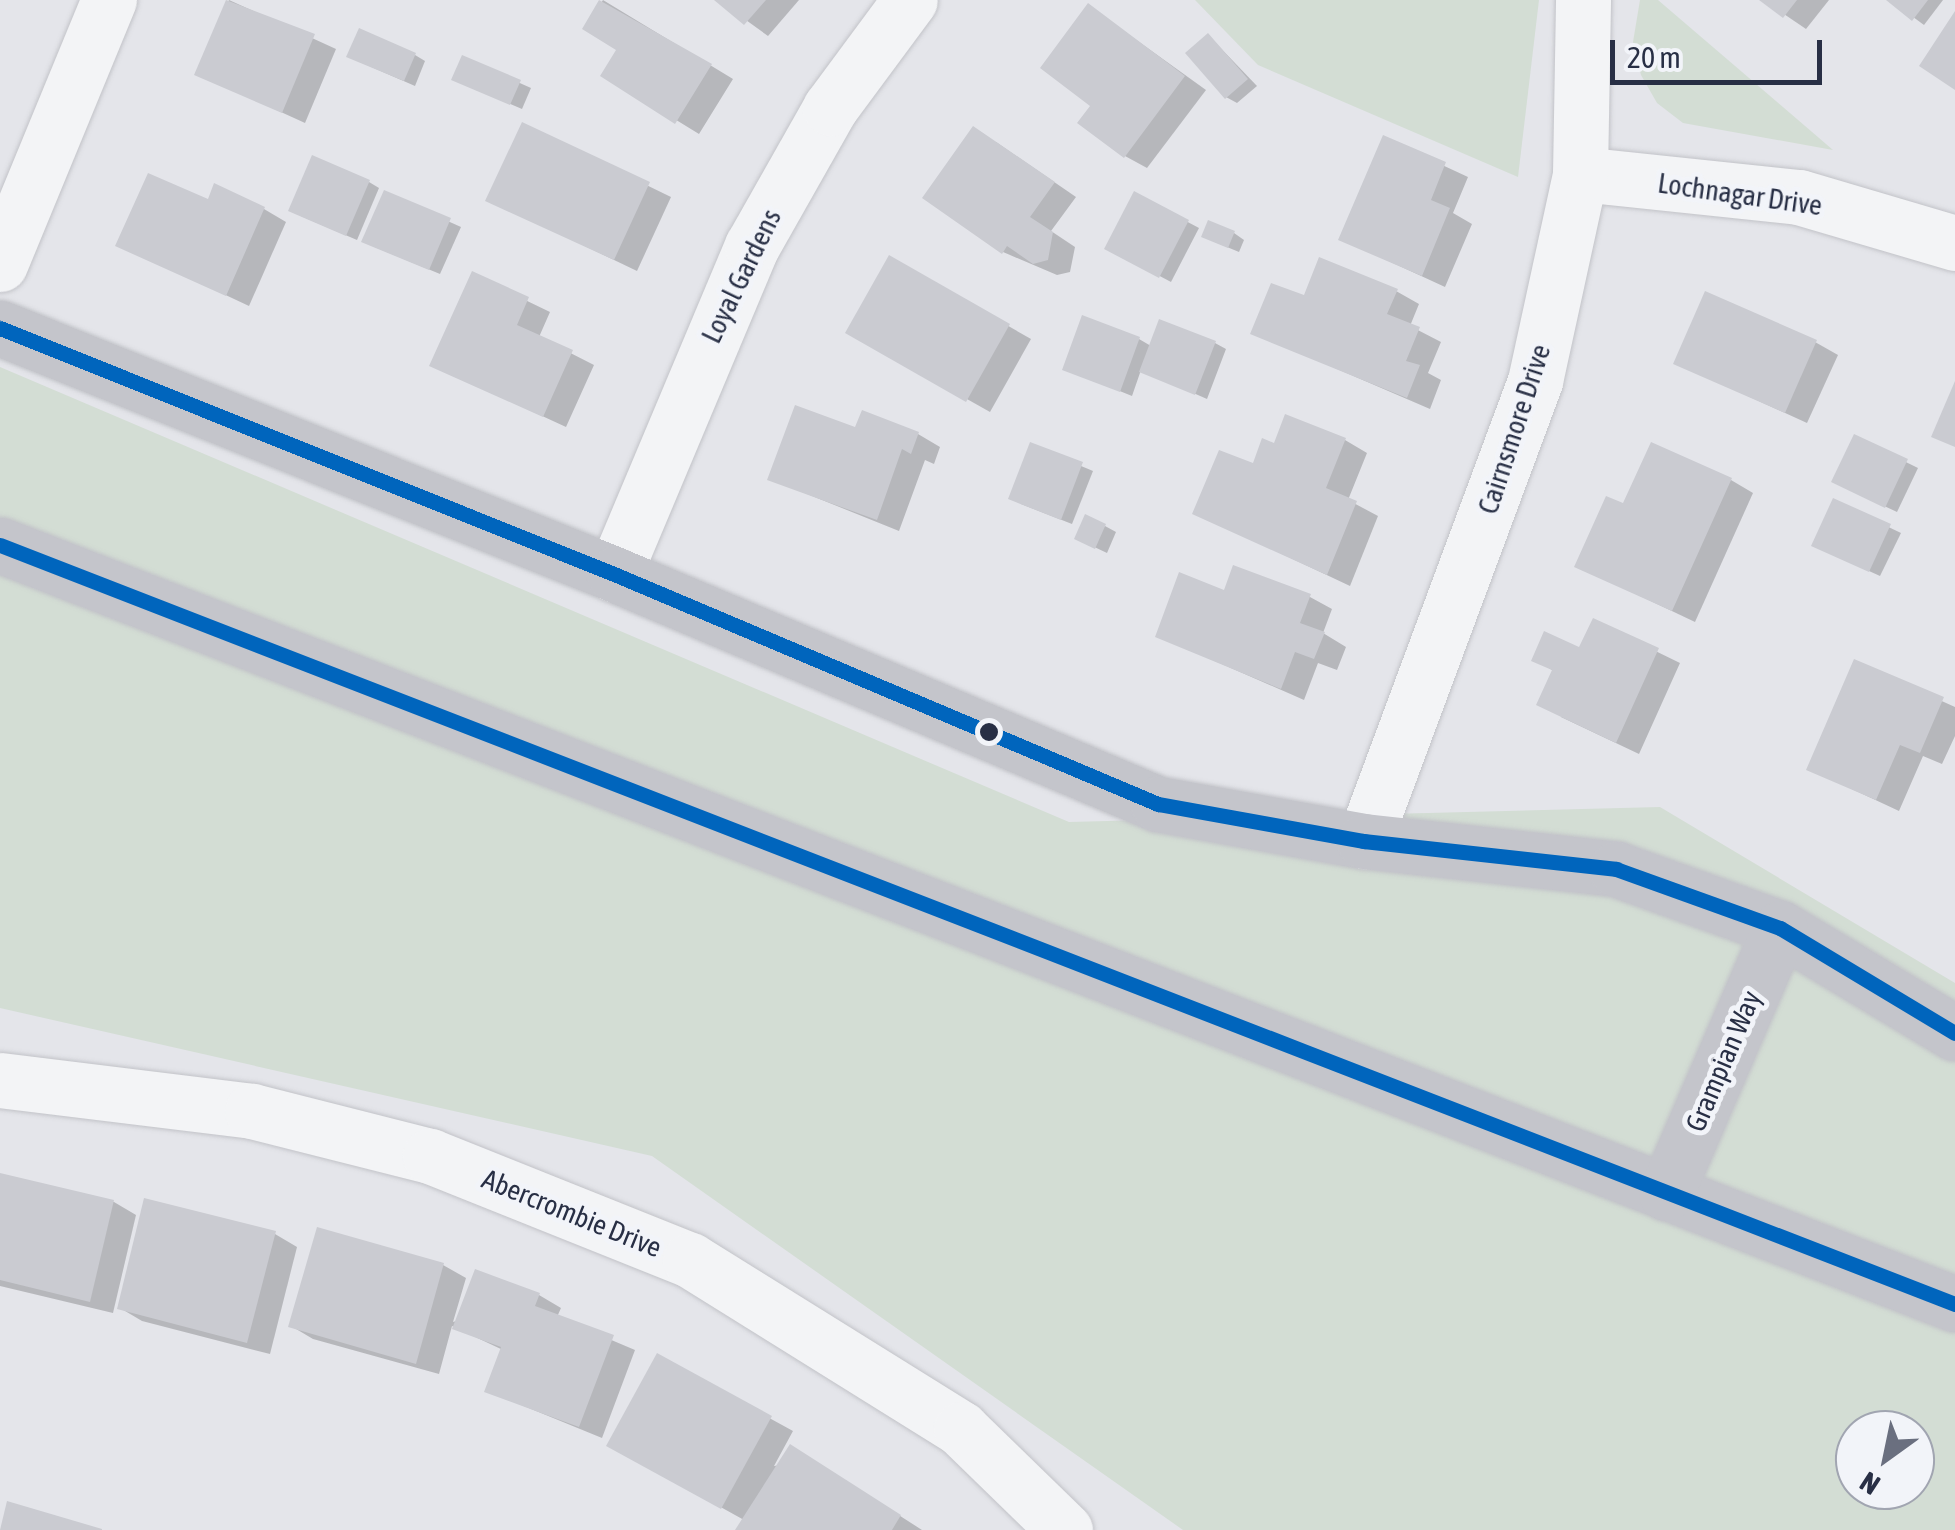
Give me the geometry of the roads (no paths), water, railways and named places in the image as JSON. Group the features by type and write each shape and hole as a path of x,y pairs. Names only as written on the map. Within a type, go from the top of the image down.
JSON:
{"street":[{"path":"0,264 109,0"},
{"name":"Loyal Gardens","path":"614,574 752,246 830,108 910,0"},
{"name":"Cairnsmore Drive","path":"1364,841 1535,380 1580,174 1583,0"},
{"name":"Lochnagar Drive","path":"1580,174 1799,197 1955,243"},
{"path":"0,328 614,574 1158,804 1364,841 1616,868 1780,928 1955,1033"},
{"path":"0,545 1955,1304"},
{"name":"Grampian Way","path":"1666,1193 1780,928"},
{"name":"Abercrombie Drive","path":"0,1080 252,1112 430,1156 690,1260 961,1429 1065,1530"}]}
